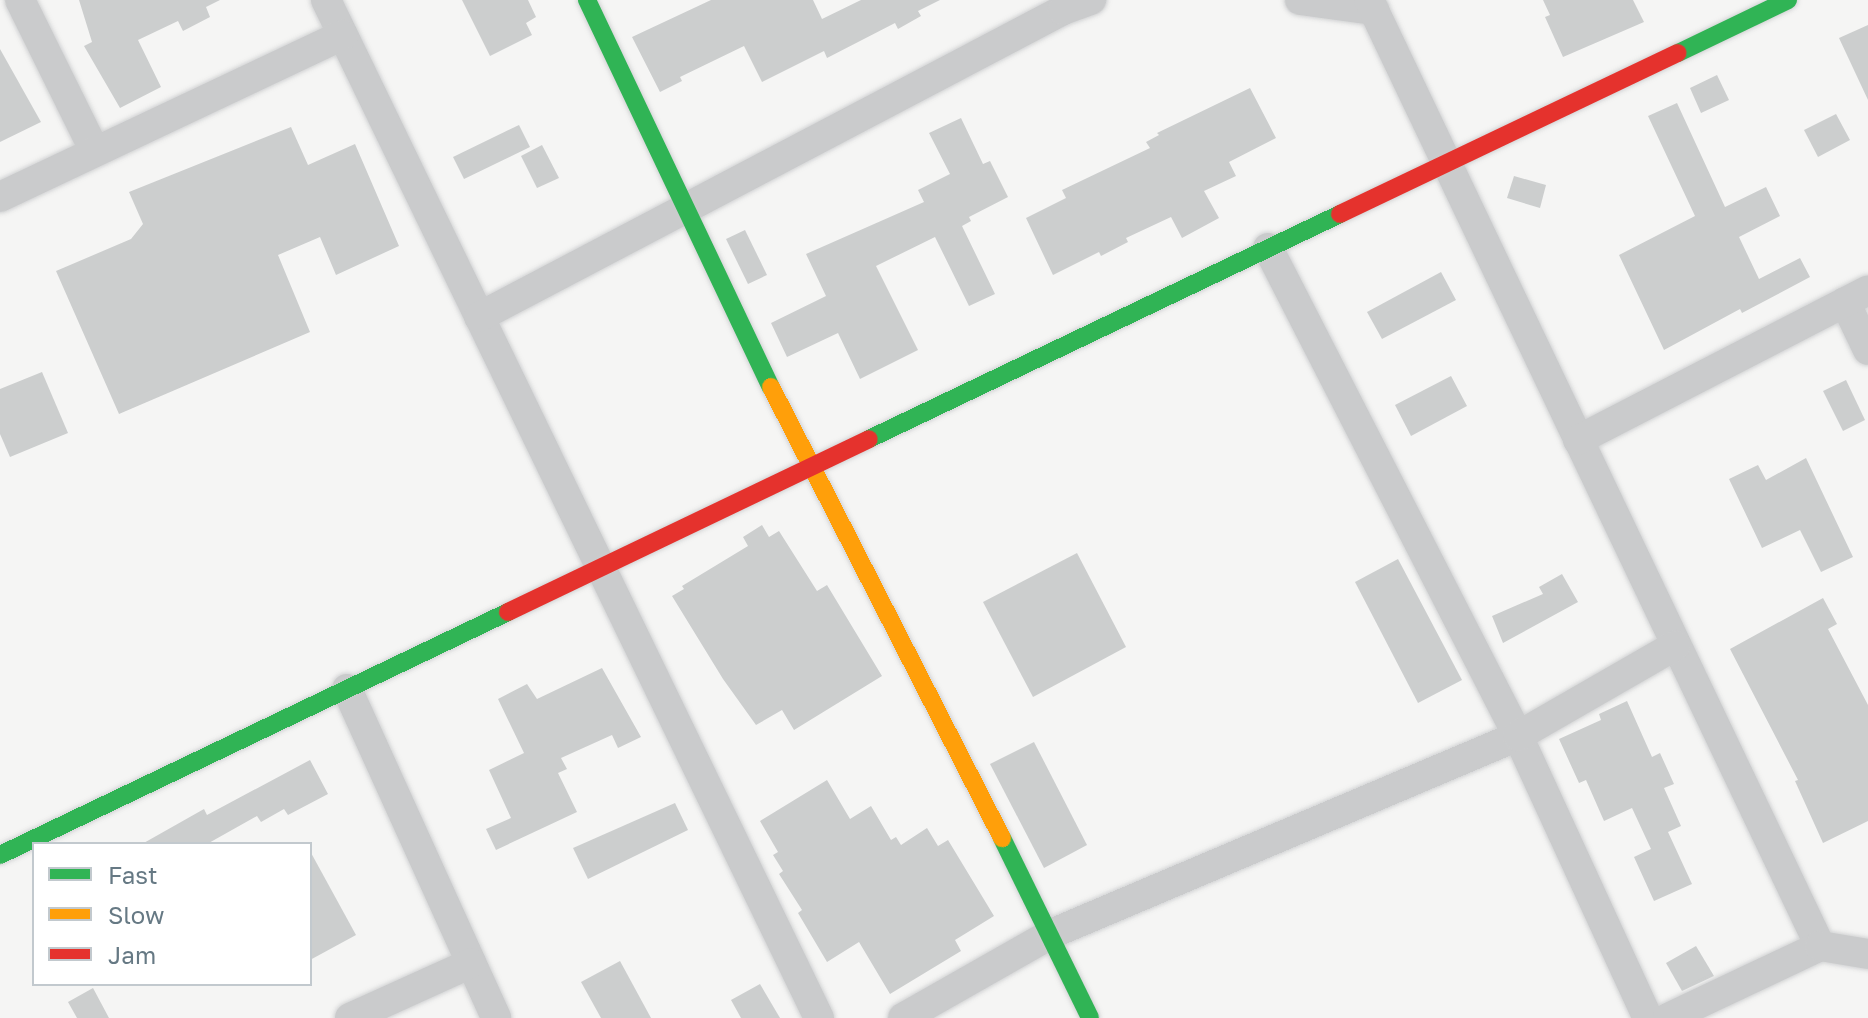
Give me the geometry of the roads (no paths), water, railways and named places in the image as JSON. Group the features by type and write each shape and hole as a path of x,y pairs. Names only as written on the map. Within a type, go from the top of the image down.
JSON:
{"street":[{"path":"20,0 94,150"},
{"path":"326,0 819,1018"},
{"path":"1300,0 1372,5 1820,946"},
{"path":"0,855 1788,0"},
{"path":"479,317 1071,3"},
{"path":"599,4 684,209 811,468 1051,934 1090,1018"},
{"path":"0,197 343,35"},
{"path":"1268,248 1518,736 1648,1018"},
{"path":"1578,440 1856,296 1868,350"},
{"path":"903,1018 1051,934 1518,736 1676,645"},
{"path":"347,689 496,1018"},
{"path":"1668,1018 1820,946 1868,954"},
{"path":"350,1018 471,963"}]}
